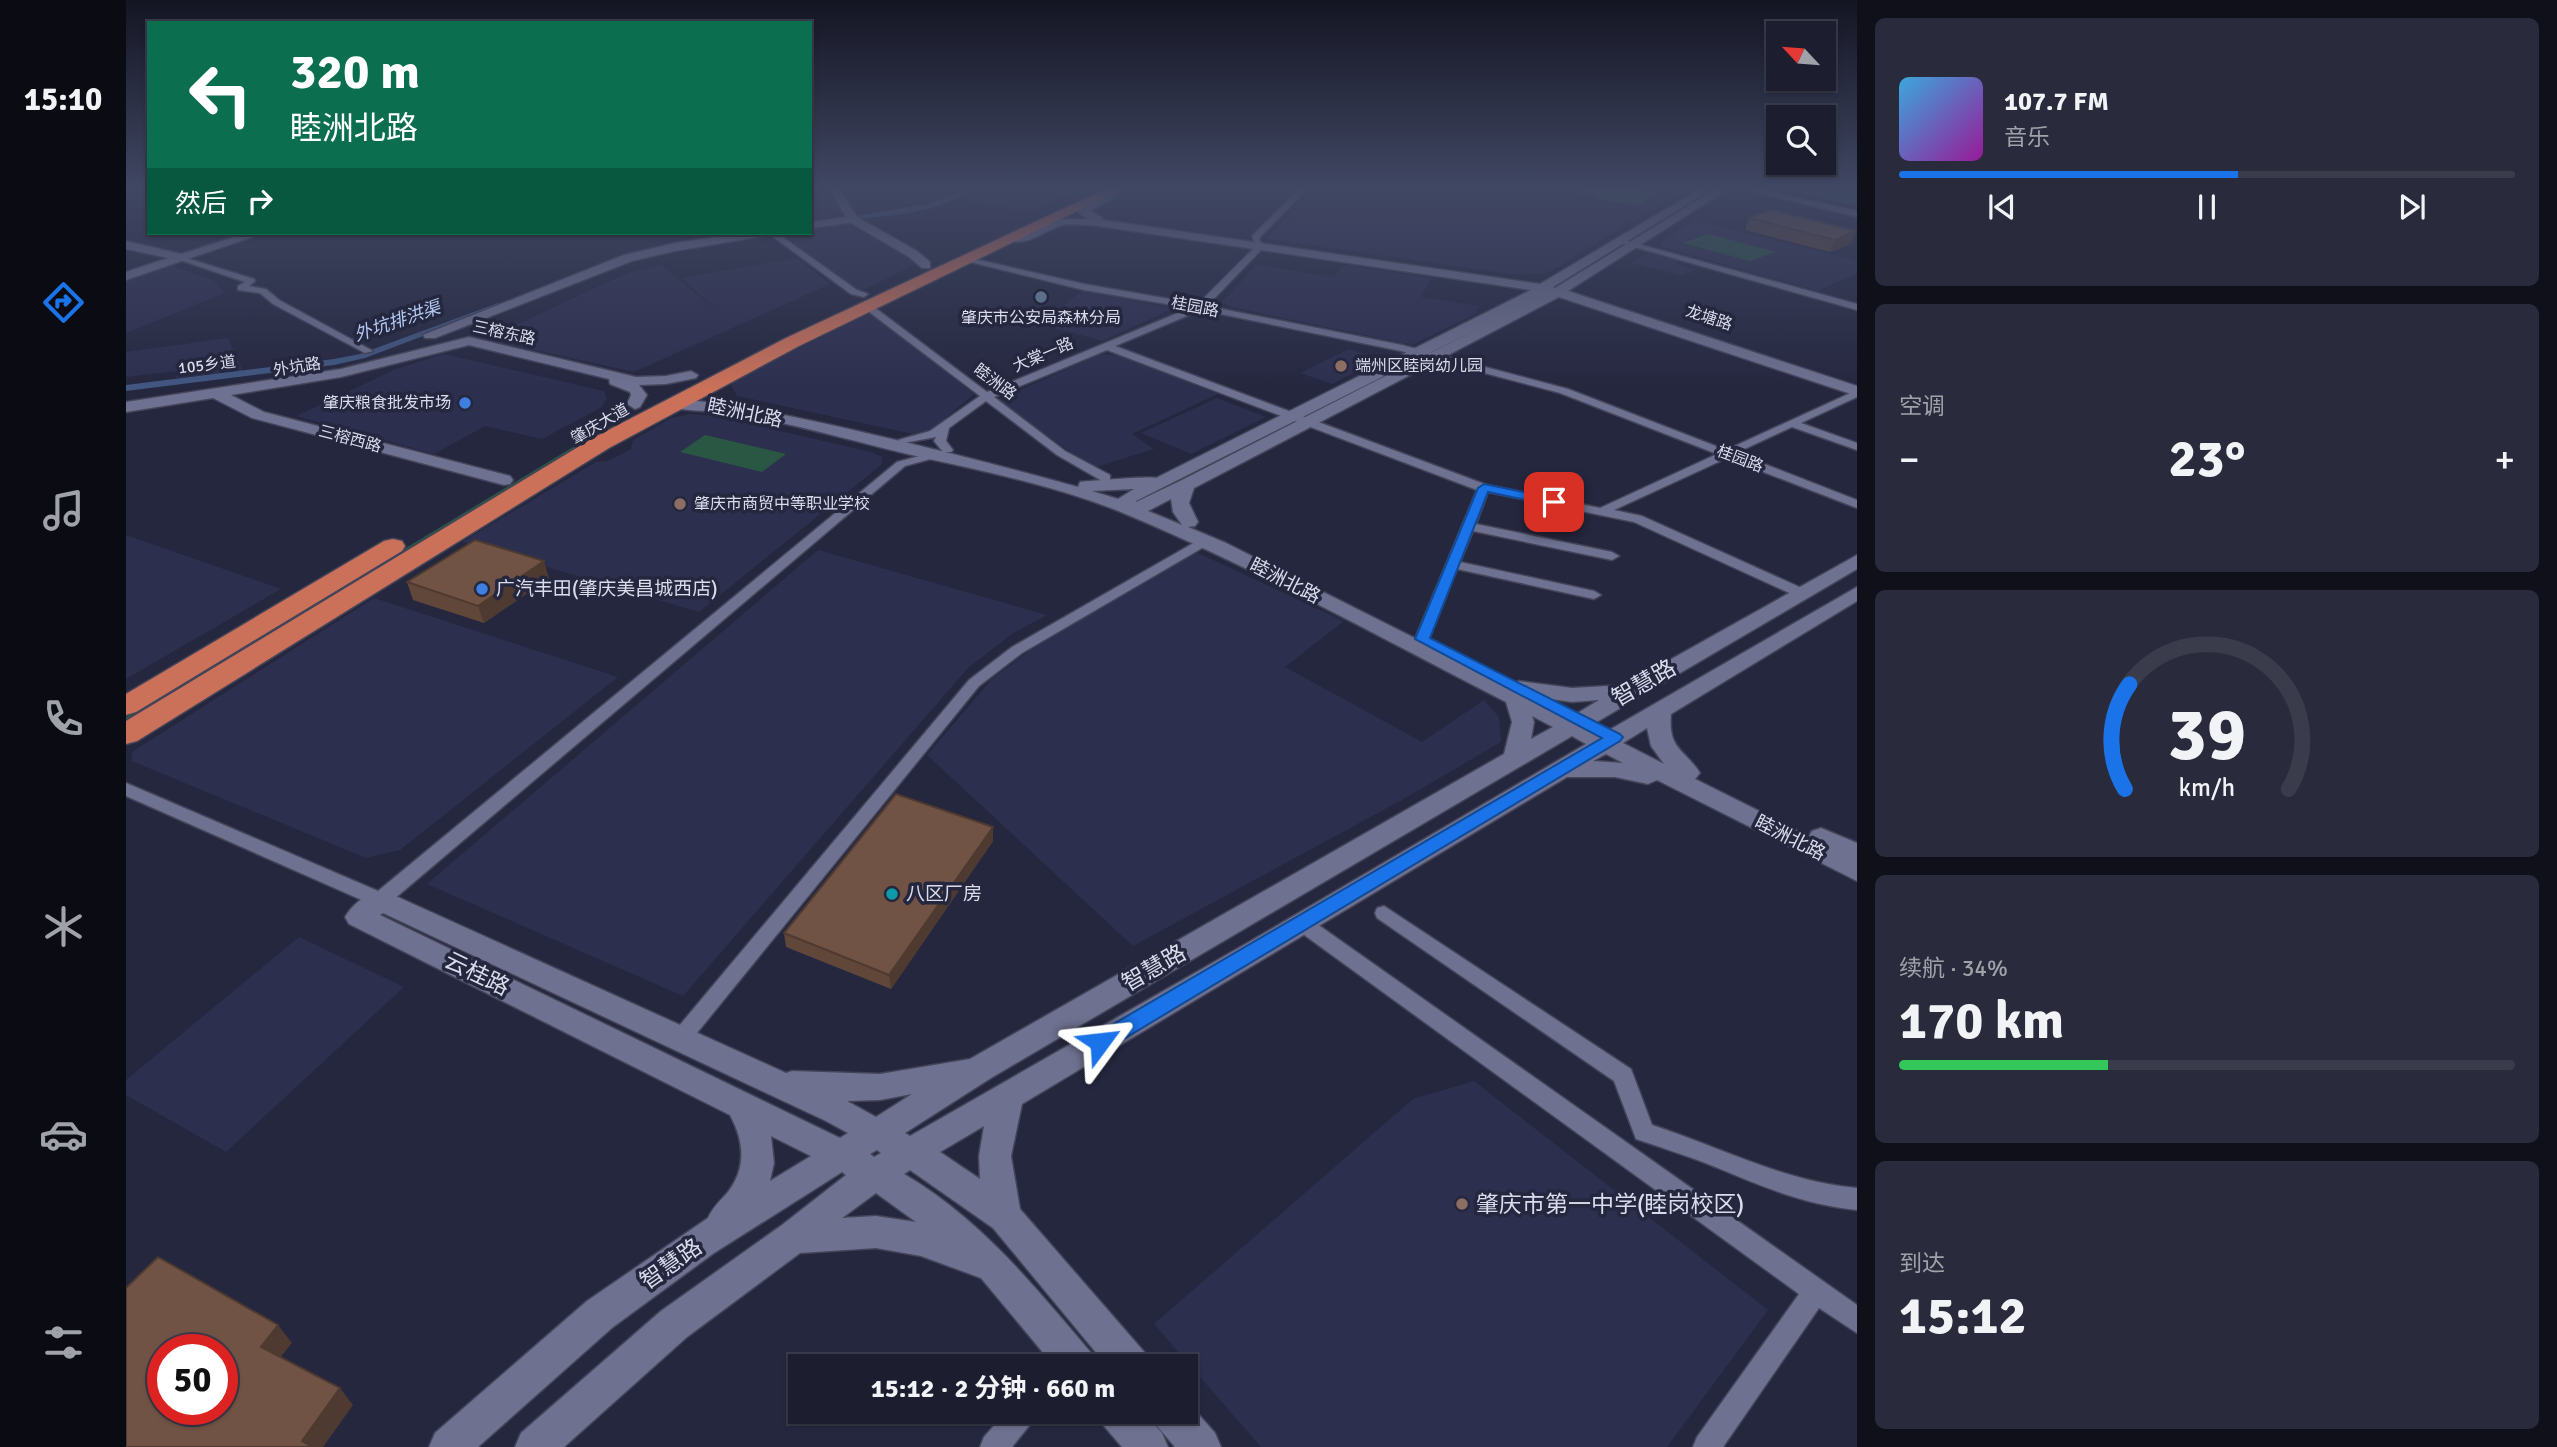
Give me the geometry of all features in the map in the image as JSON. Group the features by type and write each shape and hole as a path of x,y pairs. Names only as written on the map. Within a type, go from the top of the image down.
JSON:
{"highway":[{"name":"肇庆大道","path":"865,300 926,265 954,255"},
{"name":"肇庆大道","path":"126,706 504,480 583,443 632,389 691,375 979,255"},
{"path":"126,734 583,443 671,404 865,300"}],"main road":[{"path":"702,1241 740,1205 752,1185 758,1165 755,1127 739,1102"},
{"name":"智慧路","path":"449,1447 600,1314 702,1241"}],"street":[{"path":"167,255 251,281 241,289 263,291 276,302 373,354"},
{"path":"126,275 188,255"},
{"path":"181,257 189,255"},
{"path":"430,335 643,255"},
{"name":"睦洲路","path":"802,255 865,300 1061,453 1107,478"},
{"path":"915,255 926,265"},
{"path":"1200,307 1250,255"},
{"path":"1327,255 1554,288 1857,392"},
{"path":"1133,505 1170,477 1301,419 1430,355 1524,305 1608,255"},
{"path":"1672,255 1857,307"},
{"name":"桂园路","path":"969,259 1084,287 1200,307 1430,355 1583,397 1857,504"},
{"path":"1486,277 1539,277 1585,269"},
{"path":"1585,269 1589,290 1612,307"},
{"path":"1486,277 1516,289 1524,305"},
{"path":"1524,305 1566,301 1612,307"},
{"name":"大棠一路","path":"944,429 987,396 1200,307"},
{"name":"龙塘路","path":"1612,307 1857,385"},
{"path":"430,335 461,343"},
{"name":"105乡道","path":"126,393 212,391 353,364 373,354 430,335"},
{"name":"三榕东路","path":"461,343 632,389"},
{"name":"外坑路","path":"126,408 212,391 341,378 461,343"},
{"path":"1106,346 1484,488 1638,519 1801,593"},
{"name":"睦洲北路","path":"721,377 719,394 754,410"},
{"name":"三榕西路","path":"212,391 258,415 504,480"},
{"path":"1601,512 1730,454 1857,392"},
{"name":"睦洲北路","path":"671,404 698,403 754,410 900,450 941,452 1086,486 1133,505 1687,779 1857,854"},
{"path":"1133,505 1188,484 1301,419"},
{"path":"1793,424 1857,447"},
{"path":"126,789 380,900 900,450 944,429"},
{"path":"941,452 940,441 944,429"},
{"name":"睦洲北路","path":"941,452 1189,522 1422,639 1517,693"},
{"path":"1086,486 1119,486 1170,477"},
{"path":"1188,484 1178,501 1189,522"},
{"path":"1422,639 1484,488"},
{"path":"1468,526 1612,556"},
{"path":"681,1038 974,683 1017,650 1204,541"},
{"name":"智慧路","path":"702,1241 980,1069 1855,563"},
{"path":"1453,564 1594,595"},
{"name":"智慧路","path":"535,1447 674,1324 794,1237 844,1195 1857,593"},
{"path":"1515,759 1523,722 1517,693 1572,695 1630,692"},
{"path":"1660,710 1657,729 1659,741 1687,779"},
{"path":"1561,770 1615,769 1687,779"},
{"name":"睦洲北路","path":"1687,779 1857,872"},
{"name":"云桂路","path":"1005,1217 941,1170 877,1133 778,1083 380,900 359,917 739,1102 842,1155 908,1194 993,1265 1064,1354"},
{"path":"1384,913 1623,1075 1644,1132 1720,1158 1767,1180 1822,1197 1857,1199"},
{"path":"1231,924 1246,928 1257,939 1259,950"},
{"path":"1303,924 1857,1320"},
{"path":"778,1083 880,1087 980,1069"},
{"path":"1009,1096 993,1147 995,1180 1005,1217 1122,1354"},
{"path":"794,1237 876,1232 921,1238 993,1265"},
{"path":"1707,1447 1816,1291"},
{"path":"994,1447 1014,1424"},
{"path":"1128,1424 1148,1447"},
{"path":"1181,1424 1201,1447"}],"shaded area":[{"path":"807,255 904,255 919,263 862,290 854,290"},
{"path":"1375,255 1578,255 1543,274 1511,274"},
{"path":"1646,255 1660,255 1681,260 1674,263 1696,270 1680,275 1631,263"},
{"path":"1690,255 1831,255 1857,261 1857,273 1818,291"},
{"path":"797,258 830,284 634,372 499,342 496,338 499,333 599,286 629,273 661,265 717,311 682,278"},
{"path":"1257,265 1334,277 1344,265 1431,278 1421,297 1479,306 1475,314 1412,345 1231,307 1222,302"},
{"path":"173,266 212,280 225,293 126,333 126,281"},
{"path":"1082,291 1167,307 1169,310 1103,341 1040,324"},
{"path":"870,313 974,394 930,431 913,434 737,396 730,382"},
{"path":"228,338 243,371 176,378 178,371 126,377 126,352"},
{"name":"端州区睦岗幼儿园","path":"1349,349 1381,359 1332,384 1300,373"},
{"name":"肇庆粮食批发市场","path":"444,354 604,391 607,398 602,407 542,439 485,426 434,454 296,416 396,369"},
{"path":"1101,354 1123,356 1218,394 1132,434 1154,449 1093,468 997,400"},
{"path":"1217,398 1266,417 1191,454 1141,433"},
{"name":"肇庆市商贸中等职业学校","path":"690,414 715,416 883,457 881,465 699,612 462,542 596,462 608,461 631,449 633,440 671,418"},
{"path":"126,535 281,589 126,679"},
{"path":"818,550 1047,615 1012,634 968,668 683,996 427,884"},
{"path":"1196,552 1344,621 1285,667 1422,742 1484,700 1499,717 1501,742 1400,801 1133,946 927,755 992,679 1038,644"},
{"path":"374,598 618,677 400,850 366,858 132,761 132,752"},
{"path":"299,937 404,987 226,1152 126,1095 126,1080"},
{"name":"肇庆市第一中学(睦岗校区)","path":"1474,1081 1768,1310 1667,1447 1261,1447 1198,1375 1198,1354 1180,1354 1154,1324 1413,1099"}],"green space":[{"path":"1726,255 1769,255 1750,261"},
{"path":"705,435 786,454 762,472 680,452"},
{"path":"573,447 584,450 126,730 126,717"}],"building":[{"path":"475,540 544,561 478,606 407,582"},
{"name":"八区厂房","path":"896,794 993,827 889,975 784,933"},
{"path":"158,1257 278,1325 261,1347 340,1388 302,1441 312,1447 126,1447 126,1288"}],"waterway":[{"name":"外坑排洪渠","path":"126,388 334,362 362,356 501,305"}],"place":[{"name":"肇庆市公安局森林分局","path":"1041,297"},
{"name":"端州区睦岗幼儿园","path":"1341,366"},
{"name":"肇庆粮食批发市场","path":"465,403"},
{"name":"肇庆市商贸中等职业学校","path":"680,504"},
{"name":"广汽丰田(肇庆美昌城西店)","path":"482,589"},
{"name":"八区厂房","path":"892,894"},
{"name":"肇庆市第一中学(睦岗校区)","path":"1462,1204"}],"route":[{"path":"1100,1042 1615,737 1422,639 1484,488 1554,502"}]}
